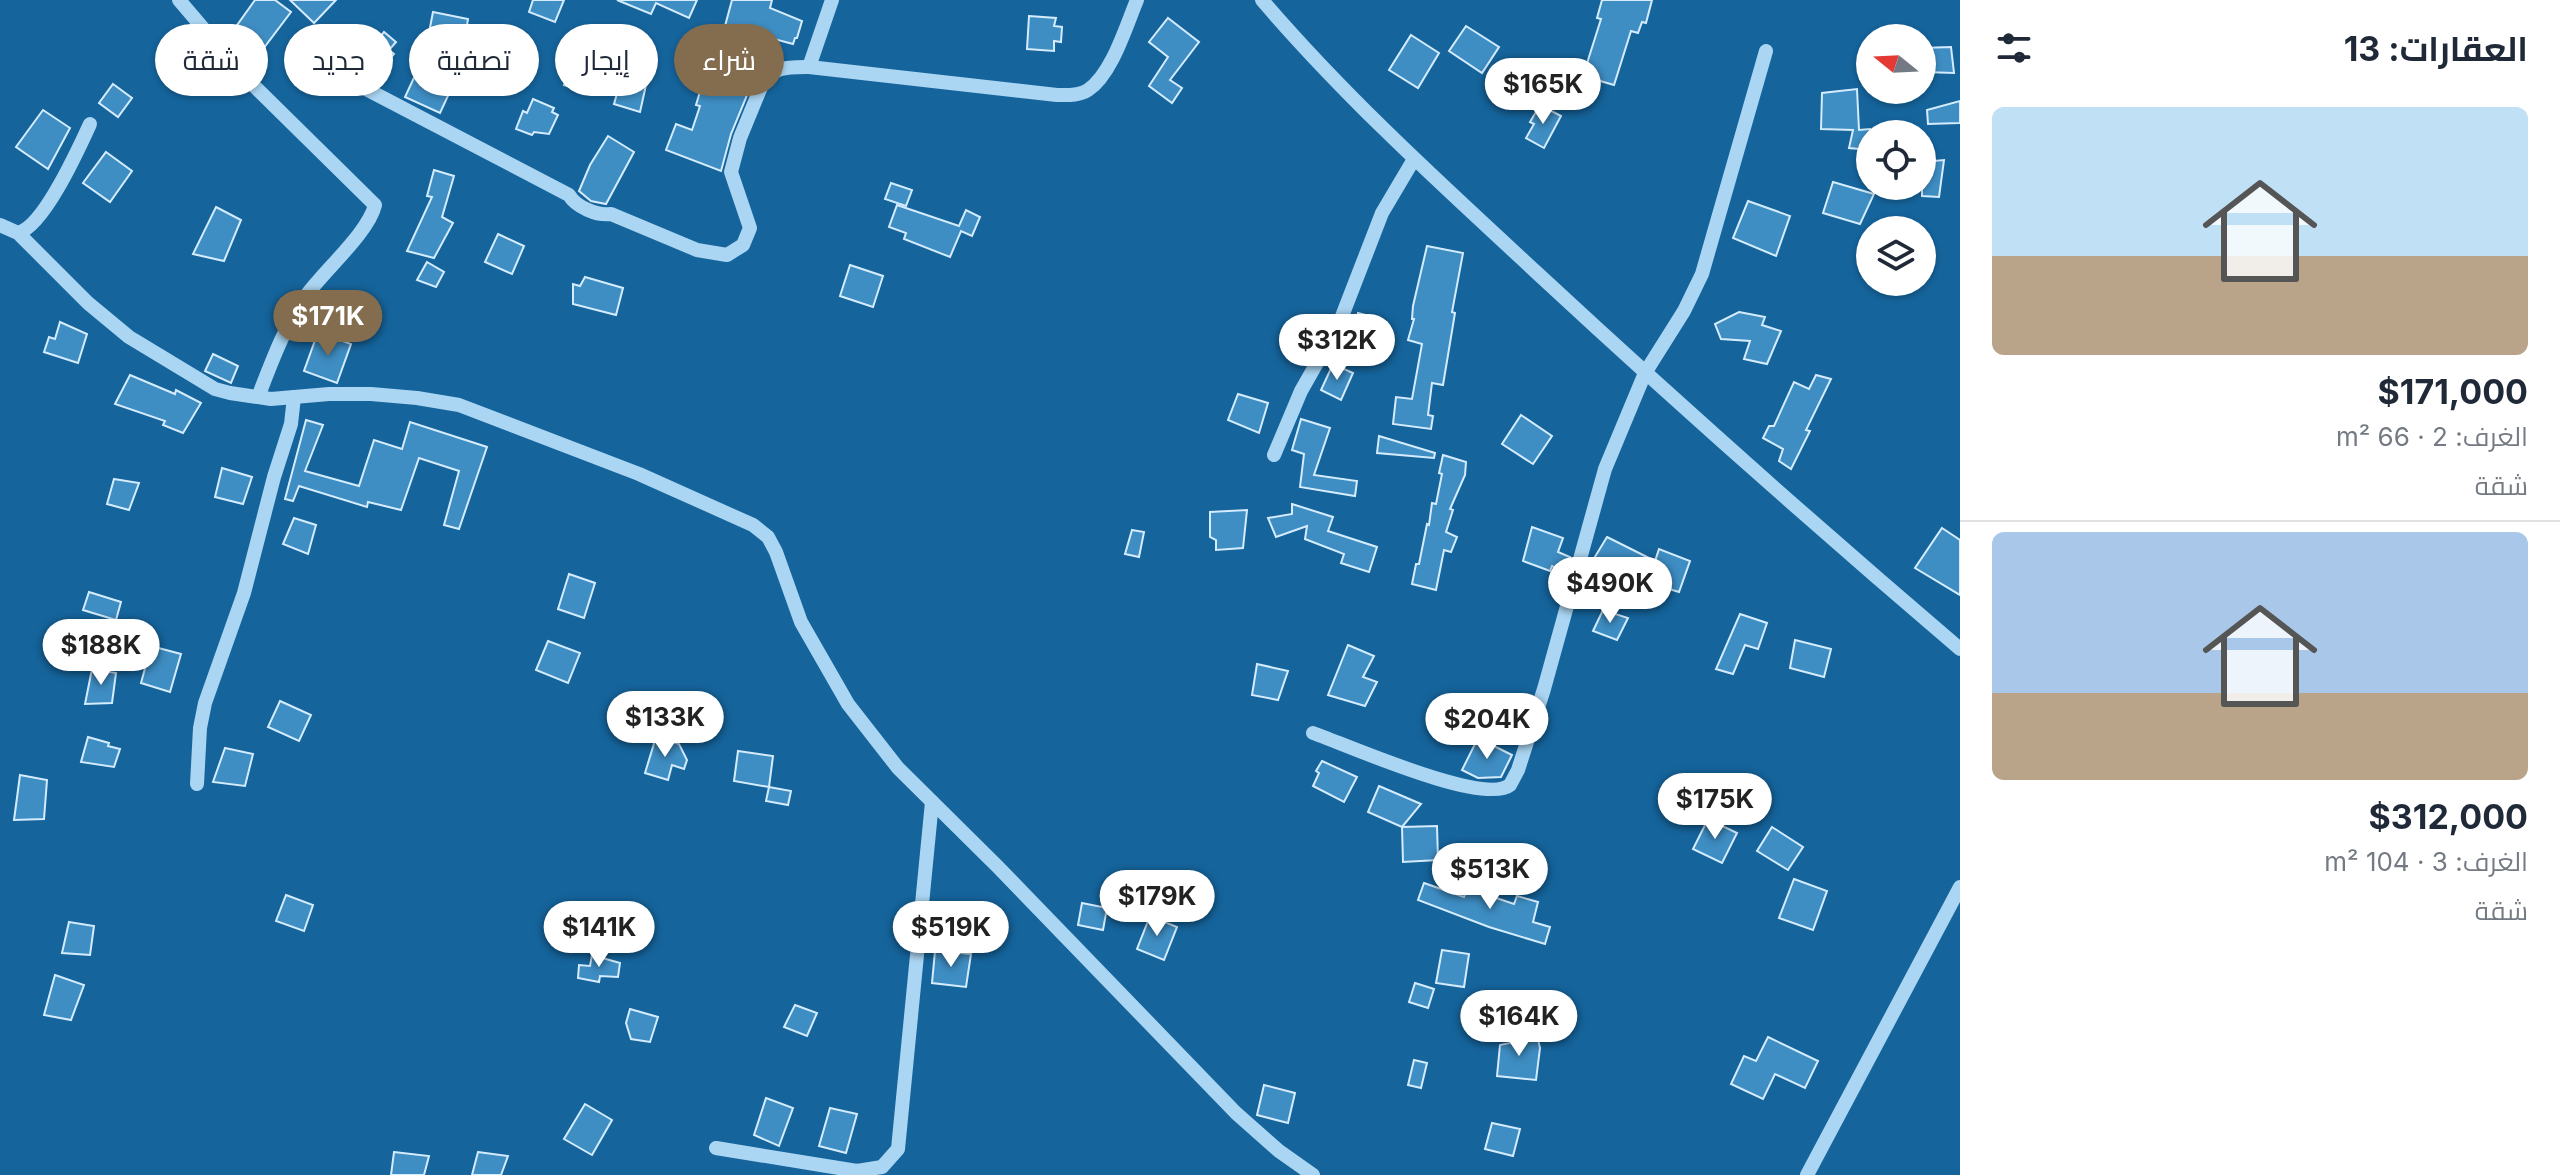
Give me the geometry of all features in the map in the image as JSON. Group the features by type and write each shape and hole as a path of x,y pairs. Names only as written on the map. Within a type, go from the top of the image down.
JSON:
{"street":[{"path":"179,0 243,75 375,205 364,226 305,298 280,342 258,397"},
{"path":"809,67 832,0"},
{"path":"379,96 569,195 573,203 602,215 611,214 715,255 727,255 748,237 750,228 731,172 740,138 765,78 777,68 809,67 1057,95 1081,93 1089,90 1107,68 1137,0"},
{"path":"1262,0 1310,55 1414,159 1645,373 1960,649"},
{"path":"1313,733 1451,783 1482,791 1501,790 1510,785 1544,689 1605,469 1645,373 1684,311 1702,274 1766,51"},
{"path":"18,233 33,223 69,171 90,124"},
{"path":"1274,455 1301,391 1339,324 1382,213 1414,159"},
{"path":"0,225 18,233 88,303 129,337 215,389 258,397 371,394 459,405 639,474 753,525 768,537 776,552 793,591 801,622 848,704 898,768 1236,1113 1279,1151 1313,1175"},
{"path":"197,784 200,728 205,703 244,593 291,424 294,397"},
{"path":"716,1148 857,1171 882,1167 898,1149 932,802"},
{"path":"1807,1175 1960,887"}],"building":[{"path":"255,0 275,0 291,12 268,42 268,24 238,24"},
{"path":"290,0 336,0 314,23"},
{"path":"533,0 564,0 555,22 529,12"},
{"path":"617,0 697,0 689,18 656,3 651,14"},
{"path":"732,0 772,0 770,8 802,21 793,44 784,42 784,24 726,24"},
{"path":"1602,0 1652,0 1646,23 1642,22 1638,33 1631,31 1614,85 1583,76 1601,19 1597,18"},
{"path":"433,12 468,19 467,24 431,24"},
{"path":"1029,16 1056,18 1054,26 1062,27 1061,42 1054,41 1054,51 1027,49"},
{"path":"1168,18 1199,42 1170,80 1182,88 1172,103 1149,86 1168,57 1149,42"},
{"path":"1466,26 1499,47 1482,73 1449,51"},
{"path":"1411,35 1439,53 1418,88 1389,70"},
{"path":"1951,47 1954,73 1936,72 1936,48"},
{"path":"113,84 132,98 118,117 99,103"},
{"path":"409,88 409,96 448,96 440,113 405,97"},
{"path":"1856,89 1859,120 1856,120 1856,149 1849,148 1853,130 1821,129 1822,93"},
{"path":"616,96 644,96 640,112 614,104"},
{"path":"699,96 747,96 731,134 721,171 666,150 676,124 692,130 700,106 696,105"},
{"path":"533,99 554,108 552,112 558,115 549,134 534,132 532,135 516,129 523,111 527,113"},
{"path":"1960,101 1960,123 1936,124 1936,120 1928,120 1927,110"},
{"path":"1540,105 1561,116 1544,148 1526,138 1534,124 1530,122"},
{"path":"43,110 70,128 48,169 16,147"},
{"path":"608,136 634,152 606,204 591,201 579,191"},
{"path":"106,152 132,171 110,202 83,183"},
{"path":"1944,160 1939,197 1936,197 1936,161"},
{"path":"434,170 454,176 442,217 453,223 434,258 407,251 432,197 427,196"},
{"path":"1833,182 1856,189 1856,200 1871,200 1864,216 1856,216 1856,223 1823,213"},
{"path":"891,183 912,190 906,206 885,199"},
{"path":"1748,201 1790,216 1776,256 1733,238"},
{"path":"897,205 959,226 966,210 980,217 972,236 961,231 950,257 904,239 906,233 889,227"},
{"path":"216,207 241,220 224,261 193,254"},
{"path":"498,234 524,246 512,274 485,262"},
{"path":"1427,246 1463,253 1443,385 1432,383 1428,415 1433,416 1431,429 1393,424 1396,397 1412,399 1422,344 1408,340"},
{"path":"427,262 444,272 436,287 417,280"},
{"path":"850,265 883,276 873,307 840,296"},
{"path":"585,277 623,288 616,315 573,304 573,284 580,286"},
{"path":"1739,312 1765,317 1762,325 1781,331 1767,364 1744,359 1750,341 1721,339 1715,324"},
{"path":"1358,313 1381,319 1373,351 1350,345"},
{"path":"60,322 87,334 78,363 44,352 49,337 55,339"},
{"path":"318,332 351,344 337,383 304,371"},
{"path":"213,354 238,366 231,383 205,371"},
{"path":"1333,364 1353,373 1341,400 1321,390"},
{"path":"130,375 175,394 176,390 201,403 183,433 163,425 165,421 115,404"},
{"path":"1816,375 1831,379 1791,469 1779,461 1783,449 1763,438 1769,426 1774,426 1794,382 1809,389"},
{"path":"1238,394 1268,403 1259,433 1228,420"},
{"path":"1521,415 1552,436 1533,464 1502,444"},
{"path":"1301,419 1330,428 1314,475 1357,481 1355,496 1300,487 1304,454 1292,450"},
{"path":"306,420 323,425 305,471 359,486 374,440 402,449 410,422 487,447 459,529 444,525 459,471 419,458 401,510 368,502 367,507 299,486 293,501 285,499"},
{"path":"1379,436 1435,453 1434,458 1377,453"},
{"path":"1443,455 1466,462 1465,475 1450,509 1453,510 1446,532 1457,537 1451,552 1444,550 1436,590 1412,584 1432,503 1436,504"},
{"path":"222,468 252,477 243,504 215,497"},
{"path":"114,479 139,483 129,510 107,504"},
{"path":"1292,504 1333,517 1328,531 1377,547 1369,572 1341,563 1344,554 1305,539 1307,526 1276,537 1268,518 1292,514"},
{"path":"1247,510 1243,548 1216,550 1216,540 1210,537 1210,512"},
{"path":"294,518 316,525 308,554 283,544"},
{"path":"1532,527 1563,538 1558,552 1570,557 1566,572 1552,566 1550,571 1523,561"},
{"path":"1942,528 1960,540 1960,595 1915,568"},
{"path":"1132,530 1144,532 1139,557 1125,554"},
{"path":"1607,537 1655,561 1659,549 1690,561 1679,592 1629,577 1593,560"},
{"path":"569,574 595,583 584,618 558,609"},
{"path":"89,592 121,602 116,620 83,610"},
{"path":"1603,610 1628,618 1617,640 1593,631"},
{"path":"1740,614 1767,623 1758,649 1745,645 1733,674 1716,669"},
{"path":"1795,640 1831,649 1824,677 1790,668"},
{"path":"548,641 580,653 568,683 536,670"},
{"path":"1348,645 1374,656 1363,677 1377,682 1365,706 1328,695"},
{"path":"151,646 181,654 170,692 141,683"},
{"path":"1257,664 1288,671 1278,700 1252,695"},
{"path":"92,669 116,673 112,703 85,704"},
{"path":"280,701 311,715 299,741 268,727"},
{"path":"88,737 120,749 114,767 81,762"},
{"path":"656,737 679,744 687,760 684,769 672,765 668,780 645,773"},
{"path":"1478,738 1512,755 1501,777 1478,778 1462,770"},
{"path":"225,748 253,754 245,786 213,782"},
{"path":"738,751 773,756 769,787 734,781"},
{"path":"1322,761 1357,777 1344,802 1313,786"},
{"path":"20,775 47,780 44,819 14,820"},
{"path":"1379,786 1421,804 1402,827 1368,812"},
{"path":"769,787 791,791 788,805 766,801"},
{"path":"1708,819 1737,833 1722,863 1693,849"},
{"path":"1437,826 1438,860 1403,862 1402,827"},
{"path":"1772,827 1803,847 1788,870 1757,851"},
{"path":"1794,879 1827,891 1813,930 1779,918"},
{"path":"1424,883 1464,897 1467,888 1514,904 1517,896 1538,902 1533,922 1550,927 1545,944 1418,900"},
{"path":"286,895 313,905 304,931 276,921"},
{"path":"1082,903 1107,908 1103,930 1078,925"},
{"path":"1150,916 1177,927 1164,960 1137,949"},
{"path":"69,922 94,926 90,955 62,953"},
{"path":"1442,950 1469,954 1464,987 1436,983"},
{"path":"935,951 971,954 966,987 932,983"},
{"path":"592,955 620,963 618,977 600,976 599,982 578,978 579,965 590,966"},
{"path":"55,975 84,985 71,1020 44,1015"},
{"path":"1415,983 1434,989 1428,1008 1409,1002"},
{"path":"795,1005 817,1013 807,1036 784,1027"},
{"path":"630,1009 658,1017 650,1042 631,1039 626,1023"},
{"path":"1513,1032 1538,1039 1540,1048 1536,1080 1497,1076 1500,1045 1510,1043"},
{"path":"1768,1037 1818,1061 1805,1088 1775,1074 1763,1099 1731,1084 1744,1056 1756,1061"},
{"path":"1414,1060 1427,1063 1421,1088 1408,1085"},
{"path":"1264,1085 1295,1093 1288,1123 1257,1115"},
{"path":"766,1098 793,1108 779,1146 754,1135"},
{"path":"585,1104 612,1120 592,1155 564,1139"},
{"path":"830,1108 857,1114 846,1153 819,1146"},
{"path":"1492,1123 1520,1129 1513,1156 1485,1149"},
{"path":"394,1152 429,1156 424,1175 391,1175"},
{"path":"478,1152 508,1156 501,1175 472,1175"}]}
